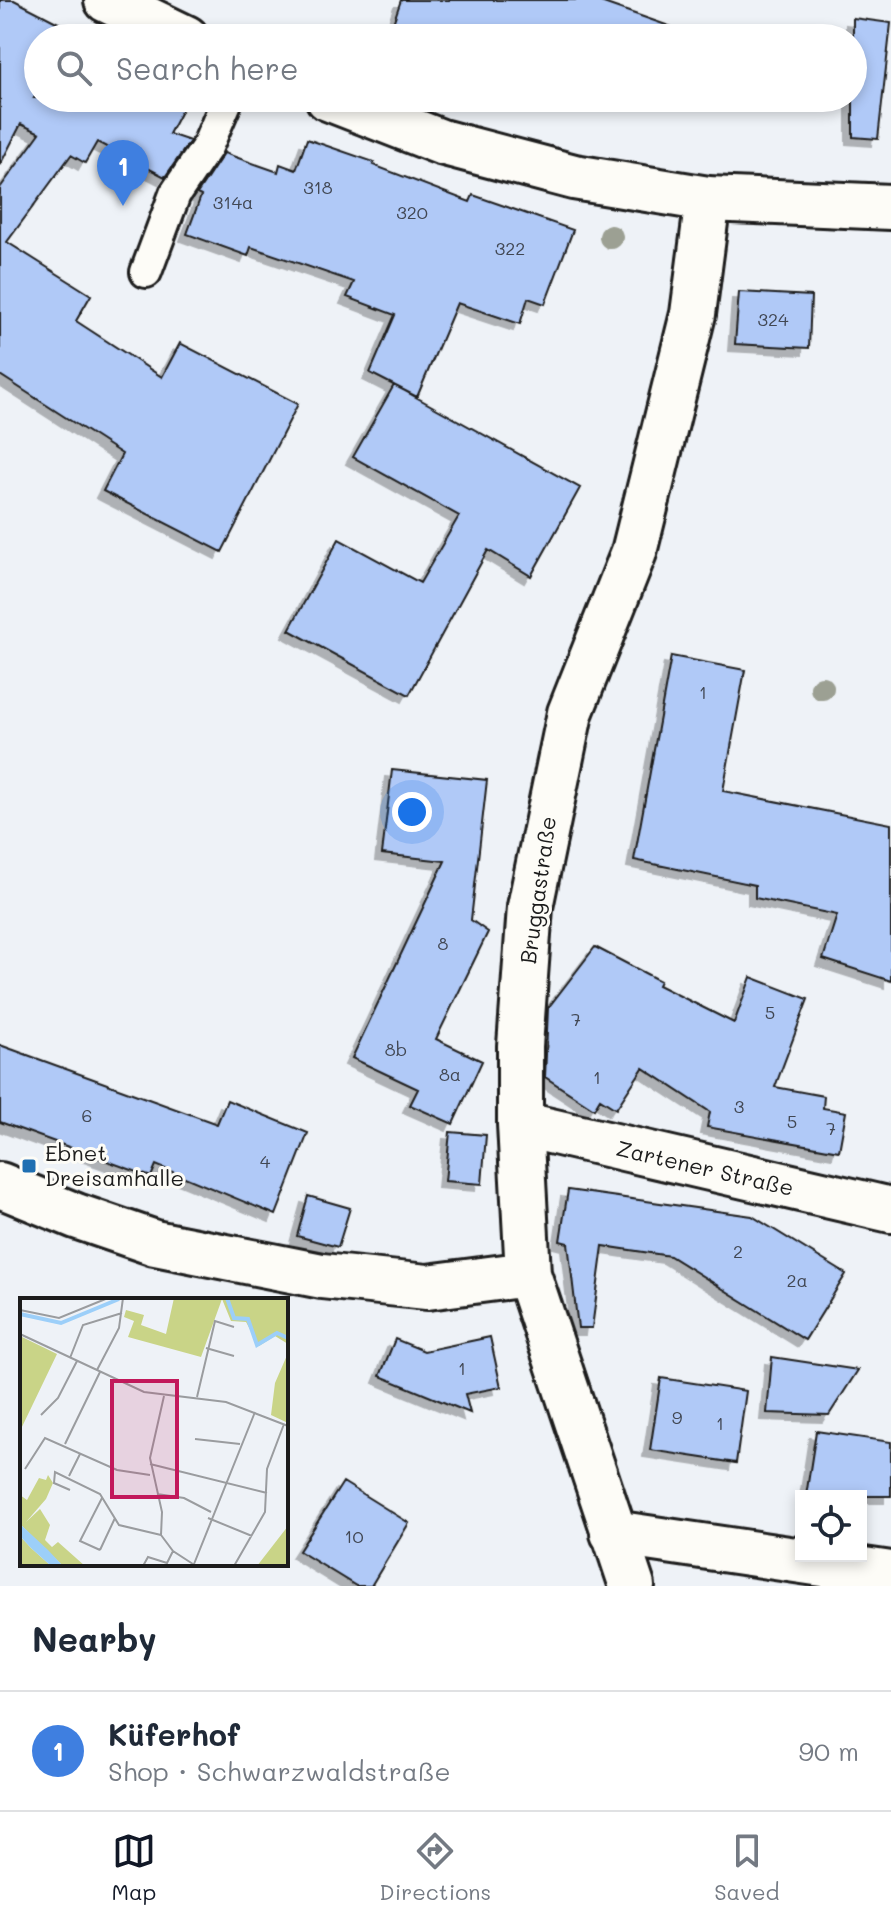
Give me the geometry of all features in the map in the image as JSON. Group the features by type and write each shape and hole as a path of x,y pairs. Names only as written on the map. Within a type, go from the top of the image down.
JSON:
{"street":[{"path":"107,0 157,24"},
{"path":"364,112 441,142 574,177 708,199 891,207"},
{"name":"Bruggastraße","path":"632,1586 528,1274 520,1124 520,1046 530,907 570,713 634,552 693,314 708,199"},
{"name":"Zartener Straße","path":"520,1124 891,1210"},
{"path":"0,1185 155,1243 322,1276 427,1287 528,1274"},
{"path":"613,1533 891,1574"}],"lane":[{"path":"146,272 175,194 207,147 222,112"}],"building":[{"path":"0,0 14,0 60,24 24,24 24,112 181,112 169,134 190,141 165,177 97,142 85,163 71,155 7,242 91,295 76,321 162,377 180,343 298,404 222,552 103,491 122,454 0,375 0,188 40,133 21,124 0,165"},
{"path":"401,0 595,0 663,24 393,24"},
{"path":"853,18 891,23 878,139 853,137 853,112 867,112 867,24 853,24"},
{"path":"307,139 374,162 373,165 470,202 473,195 573,230 545,304 528,298 520,324 457,303 417,397 370,373 395,315 347,297 354,282 251,247 248,256 187,234 201,196 197,194 224,153 278,172 280,164 296,170"},
{"path":"739,292 811,296 809,348 735,344"},
{"path":"394,385 580,488 531,576 488,550 409,695 289,630 339,539 420,583 459,516 353,457"},
{"path":"671,656 745,670 723,791 891,824 891,981 823,959 837,915 755,898 755,885 634,860"},
{"path":"392,770 487,780 471,920 488,932 436,1039 482,1061 453,1124 410,1105 418,1089 352,1058 445,861 382,854"},
{"path":"595,947 660,981 658,985 734,1023 751,977 808,999 775,1087 824,1096 823,1108 846,1112 839,1151 707,1127 710,1112 643,1068 616,1109 600,1099 594,1109 545,1077 548,1008"},
{"path":"0,1045 217,1124 227,1100 308,1133 276,1215 156,1165 151,1177 0,1122"},
{"path":"450,1132 486,1135 482,1184 445,1181"},
{"path":"568,1190 752,1216 846,1274 805,1340 670,1256 603,1246 592,1328 578,1328 568,1243 560,1241"},
{"path":"308,1196 350,1208 338,1247 297,1236"},
{"path":"490,1337 501,1387 465,1394 470,1413 380,1376 395,1339 424,1351"},
{"path":"772,1357 858,1370 829,1415 767,1413"},
{"path":"661,1378 746,1391 736,1463 650,1450"},
{"path":"816,1431 891,1442 891,1496 867,1496 867,1490 807,1490"},
{"path":"343,1482 409,1523 371,1586 356,1586 299,1551"}],"place":[{"name":"Küferhof","path":"123,206"},
{"name":"Ebnet Dreisamhalle","path":"29,1166"}]}
